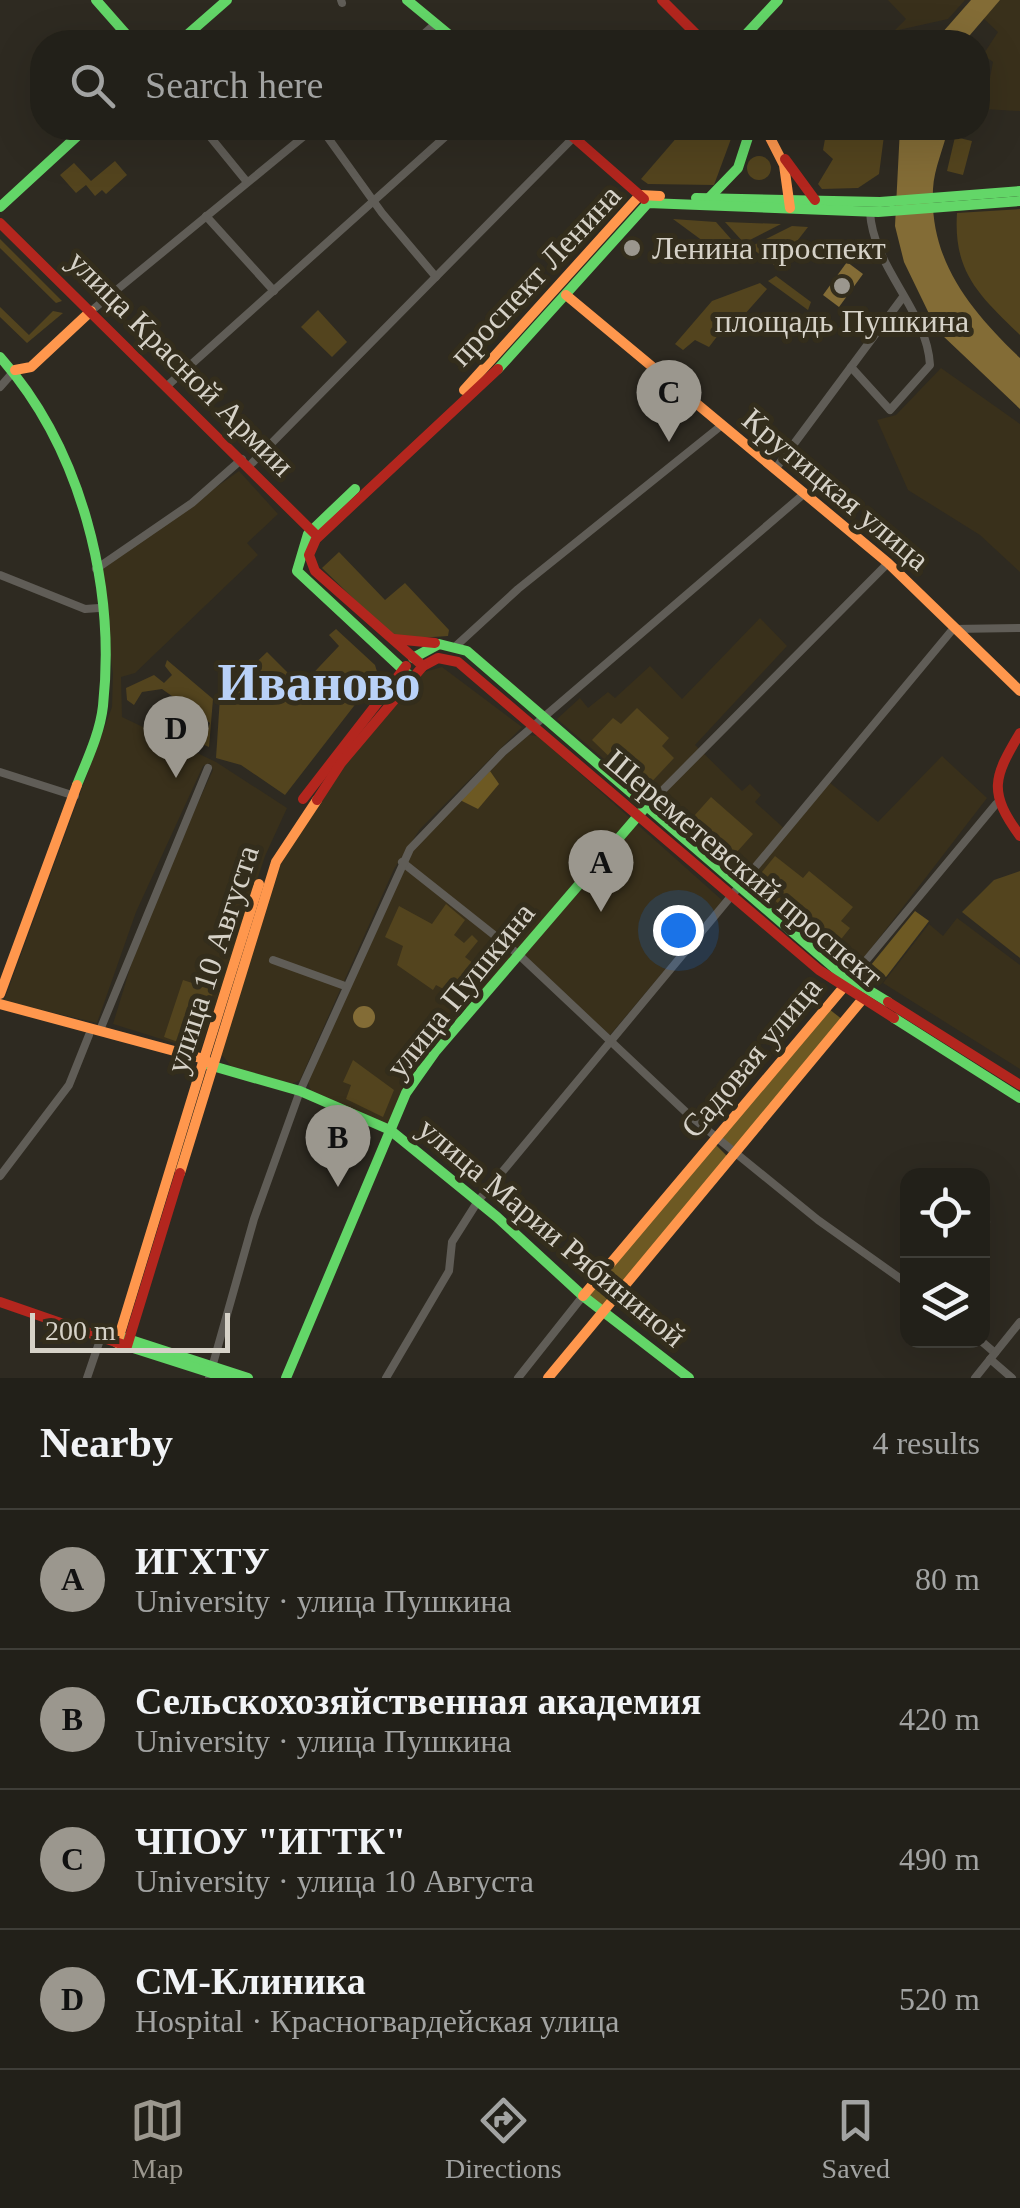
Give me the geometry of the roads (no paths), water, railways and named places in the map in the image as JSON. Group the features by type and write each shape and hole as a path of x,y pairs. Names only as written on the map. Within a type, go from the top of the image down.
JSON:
{"main road":[{"path":"96,0 122,30"},
{"path":"193,30 227,0"},
{"path":"406,0 443,30"},
{"path":"662,0 692,30"},
{"path":"750,30 778,0"},
{"path":"0,207 73,140"},
{"path":"577,140 644,199"},
{"path":"708,199 724,187 748,140"},
{"path":"773,142 815,200"},
{"path":"773,142 788,178 790,205"},
{"name":"проспект Ленина","path":"644,199 876,209 1020,191"},
{"name":"улица Красной Армии","path":"14,194 4,207 4,224 314,533"},
{"name":"проспект Ленина","path":"314,533 496,372 644,199"},
{"name":"проспект Ленина","path":"314,533 468,386 644,199 790,205 815,200 876,209"},
{"name":"проспект Ленина","path":"954,202 1020,202"},
{"name":"Крутицкая улица","path":"566,294 888,563 1020,691"},
{"path":"15,370 36,362 91,311"},
{"path":"0,357 28,388 60,449 96,569 103,705 74,796 0,994"},
{"path":"28,388 36,362"},
{"path":"314,533 309,555 312,566 418,662"},
{"path":"314,533 297,555 300,578 407,674"},
{"path":"384,634 403,642 444,644"},
{"name":"улица 10 Августа","path":"206,1063 285,844 427,648 457,645"},
{"name":"Шереметевский проспект","path":"457,645 733,892 846,984 1020,1085"},
{"path":"387,657 393,673 391,684"},
{"name":"Шереметевский проспект","path":"418,662 450,658 539,722"},
{"name":"улица 10 Августа","path":"123,1341 275,843 338,750 391,684 407,674"},
{"path":"1020,733 997,770 996,804 1020,836"},
{"name":"улица Пушкина","path":"286,1378 406,1094 435,1052 642,812"},
{"name":"Шереметевский проспект","path":"846,984 861,1001 1020,1098"},
{"name":"Садовая улица","path":"583,1296 846,984"},
{"name":"Садовая улица","path":"548,1378 861,1001"},
{"name":"улица Марии Рябининой","path":"0,1007 300,1091 390,1130 583,1296 689,1378"},
{"path":"0,1299 101,1337 123,1341"},
{"path":"0,1299 226,1378"},
{"path":"211,1372 248,1378"}],"street":[{"path":"428,30 435,24"},
{"path":"213,140 247,182"},
{"path":"91,311 299,140"},
{"path":"330,140 436,276"},
{"path":"167,386 442,140"},
{"path":"96,569 245,462 571,140"},
{"path":"851,367 890,410 930,365 928,339 903,296 876,209"},
{"path":"206,216 274,290"},
{"path":"776,468 903,296"},
{"path":"0,388 15,370"},
{"path":"457,645 518,589 722,424"},
{"path":"211,1372 254,1220 300,1091 402,862 423,832 539,722 805,493"},
{"name":"улица Пушкина","path":"642,812 888,563"},
{"path":"0,574 85,608 100,608"},
{"path":"386,1378 449,1271 452,1242 478,1202 610,1038 953,629 1020,628"},
{"path":"0,1176 69,1085 208,768"},
{"path":"0,772 74,796"},
{"name":"Садовая улица","path":"846,984 996,804"},
{"path":"402,862 518,954 716,1137 900,1278"},
{"path":"274,960 345,986"},
{"path":"518,1378 583,1296"},
{"path":"975,1378 1020,1322"},
{"path":"87,1378 101,1337"},
{"path":"986,1348 1012,1378"}],"place":[{"name":"Ленина проспект","path":"632,248"},
{"name":"площадь Пушкина","path":"842,286"},
{"name":"ЧПОУ \"ИГТК\"","path":"669,442"},
{"name":"СМ-Клиника","path":"176,778"},
{"name":"ИГХТУ","path":"601,912"},
{"name":"Сельскохозяйственная академия","path":"338,1187"}],"district":[{"name":"Иваново","path":"319,682"}]}
